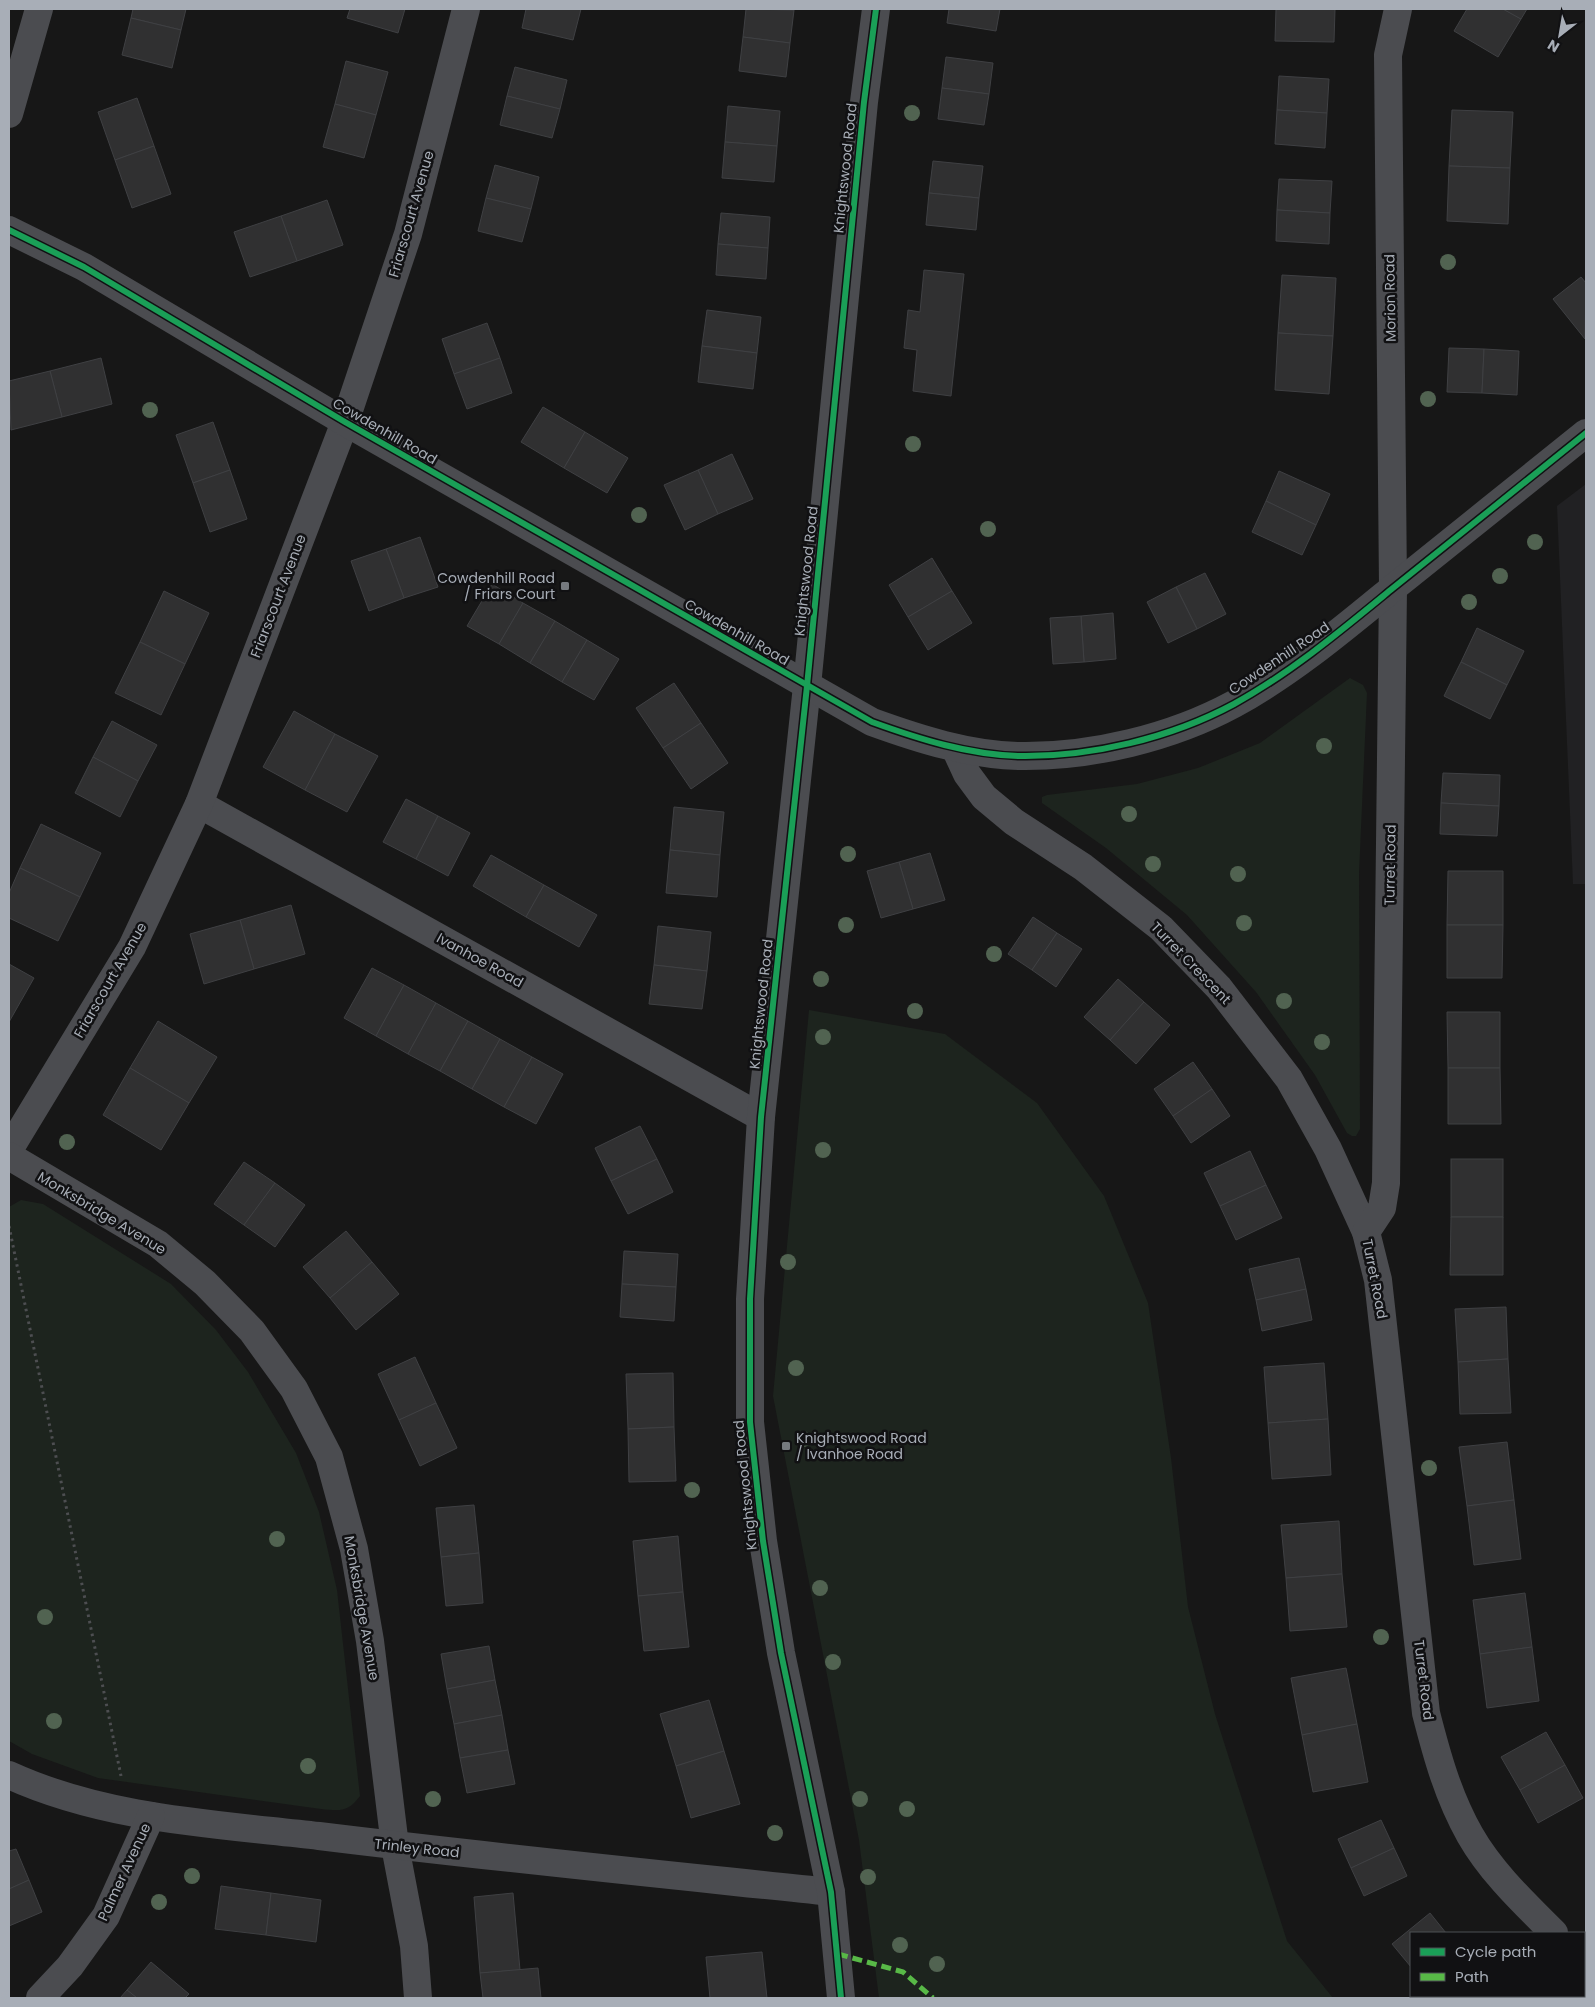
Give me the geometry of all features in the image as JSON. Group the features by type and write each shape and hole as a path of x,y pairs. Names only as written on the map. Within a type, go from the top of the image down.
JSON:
{"street":[{"path":"9,114 39,9"},
{"name":"Friarscourt Avenue","path":"9,1150 132,947 199,804 345,422 408,234 466,9"},
{"name":"Knightswood Road","path":"841,1998 831,1892 781,1653 763,1541 750,1422 750,1299 761,1118 807,686 864,102 876,9"},
{"name":"Morion Road","path":"1393,588 1388,54 1398,9"},
{"name":"Cowdenhill Road","path":"9,230 84,267 345,422 872,722 919,739 955,748 1018,756 1068,754 1127,743 1177,728 1233,704 1279,676 1339,633 1586,433"},
{"name":"Turret Road","path":"1393,588 1386,1183 1382,1208 1366,1232 1378,1280 1426,1713 1438,1763 1452,1799 1471,1836 1507,1885 1553,1932"},
{"name":"Turret Crescent","path":"955,748 967,774 984,797 1014,822 1083,867 1161,928 1219,988 1288,1079 1328,1149 1366,1232"},
{"name":"Ivanhoe Road","path":"199,804 761,1118"},
{"name":"Monksbridge Avenue","path":"9,1156 158,1244 205,1284 252,1330 294,1389 329,1457 354,1549 370,1641 395,1846 414,1946 418,1998"},
{"name":"Trinley Road","path":"9,1774 74,1800 140,1813 395,1846 831,1892"},
{"name":"Palmer Avenue","path":"40,1998 70,1966 106,1916 140,1813"}],"path":[{"path":"9,1226 140,1813"}],"shaded area":[{"path":"1586,484 1586,884 1573,884 1557,506"},
{"path":"1350,678 1363,685 1367,693 1359,873 1360,1129 1356,1136 1347,1133 1315,1075 1256,992 1187,915 1106,848 1042,803 1042,797 1047,795 1137,784 1198,768 1260,743"},
{"path":"809,1010 945,1034 1037,1103 1104,1196 1148,1303 1171,1458 1188,1607 1215,1714 1287,1941 1333,1998 879,1998 859,1840 773,1396"},
{"path":"21,1200 43,1204 171,1284 216,1330 248,1372 296,1453 319,1512 337,1590 360,1796 348,1808 339,1810 321,1809 98,1778 32,1754 9,1741 9,1207"}],"building":[{"path":"133,9 186,9 181,30 131,18"},
{"path":"350,9 405,9 398,33 347,18"},
{"path":"526,9 581,9 573,40 522,28"},
{"path":"746,9 794,10 790,43 743,37"},
{"path":"949,9 1000,9 996,31 947,23"},
{"path":"1276,9 1335,9 1334,42 1275,41"},
{"path":"1467,9 1503,9 1521,19 1498,57 1454,31"},
{"path":"1503,9 1527,9 1521,19"},
{"path":"131,18 181,30 172,68 122,55"},
{"path":"743,37 790,43 786,77 739,71"},
{"path":"946,57 993,63 989,94 942,88"},
{"path":"346,61 388,72 376,115 335,104"},
{"path":"515,67 567,80 560,109 507,96"},
{"path":"1279,76 1329,79 1327,113 1277,110"},
{"path":"942,88 989,94 984,125 938,119"},
{"path":"507,96 560,109 552,138 500,125"},
{"path":"137,98 154,146 115,160 98,112"},
{"path":"335,104 376,115 364,158 323,147"},
{"path":"728,106 780,111 777,146 725,142"},
{"path":"1277,110 1327,113 1325,148 1275,144"},
{"path":"1452,110 1513,112 1510,168 1449,166"},
{"path":"725,142 777,146 774,182 722,178"},
{"path":"154,146 171,194 132,208 115,160"},
{"path":"933,161 983,166 979,198 929,193"},
{"path":"495,165 539,177 531,209 486,198"},
{"path":"1449,166 1510,168 1508,224 1447,221"},
{"path":"1279,179 1332,181 1330,213 1277,210"},
{"path":"929,193 979,198 976,230 926,225"},
{"path":"486,198 531,209 522,242 478,231"},
{"path":"327,200 343,245 297,261 281,216"},
{"path":"1277,210 1330,213 1329,244 1276,241"},
{"path":"721,213 770,217 768,248 718,244"},
{"path":"281,216 297,261 250,277 234,232"},
{"path":"718,244 768,248 766,279 716,275"},
{"path":"924,270 964,274 951,396 913,391 917,350 904,348 908,310 920,312"},
{"path":"1282,275 1336,278 1333,336 1278,333"},
{"path":"1581,277 1586,283 1585,339 1553,299"},
{"path":"707,310 761,317 757,353 702,346"},
{"path":"487,323 500,358 454,374 442,339"},
{"path":"1278,333 1333,336 1329,394 1275,390"},
{"path":"702,346 757,353 753,389 698,382"},
{"path":"1449,348 1484,349 1482,393 1447,392"},
{"path":"1484,349 1519,351 1517,395 1482,393"},
{"path":"101,358 112,404 62,417 50,371"},
{"path":"500,358 512,393 467,409 454,374"},
{"path":"50,371 62,417 11,430 9,381"},
{"path":"543,407 585,432 564,468 521,442"},
{"path":"213,422 230,470 193,483 176,435"},
{"path":"585,432 628,458 607,493 564,468"},
{"path":"732,454 753,499 718,514 698,470"},
{"path":"230,470 247,519 210,532 193,483"},
{"path":"698,470 718,514 685,530 664,485"},
{"path":"1279,471 1330,494 1316,525 1266,501"},
{"path":"1266,501 1316,525 1302,555 1252,532"},
{"path":"420,537 438,587 404,598 386,549"},
{"path":"386,549 404,598 369,611 351,561"},
{"path":"932,558 952,591 908,617 889,585"},
{"path":"1205,573 1226,614 1197,629 1176,587"},
{"path":"492,584 523,603 499,644 467,626"},
{"path":"1176,587 1197,629 1168,643 1147,602"},
{"path":"164,591 209,613 185,664 140,642"},
{"path":"952,591 972,623 928,650 908,617"},
{"path":"523,603 555,621 530,663 499,644"},
{"path":"1113,613 1116,659 1084,662 1081,616"},
{"path":"1081,616 1084,662 1053,664 1050,618"},
{"path":"555,621 587,640 562,682 530,663"},
{"path":"1477,628 1524,651 1507,685 1461,662"},
{"path":"587,640 619,659 594,700 562,682"},
{"path":"140,642 185,664 161,715 115,693"},
{"path":"1461,662 1507,685 1490,719 1444,696"},
{"path":"674,683 701,723 663,748 636,708"},
{"path":"294,711 335,734 305,790 263,767"},
{"path":"112,721 157,745 138,781 93,757"},
{"path":"701,723 728,763 691,789 663,748"},
{"path":"335,734 378,756 347,812 305,790"},
{"path":"93,757 138,781 120,817 75,793"},
{"path":"1443,773 1500,775 1499,806 1441,803"},
{"path":"406,799 438,816 416,859 383,842"},
{"path":"1441,803 1499,806 1497,836 1440,834"},
{"path":"674,807 724,812 720,855 670,850"},
{"path":"438,816 470,833 448,876 416,859"},
{"path":"41,824 101,853 80,897 20,868"},
{"path":"670,850 720,855 717,897 666,893"},
{"path":"930,853 945,900 913,909 899,862"},
{"path":"491,855 544,885 526,917 473,886"},
{"path":"899,862 913,909 881,918 867,871"},
{"path":"20,868 80,897 58,941 9,918 9,893"},
{"path":"1448,871 1503,871 1503,925 1447,925"},
{"path":"544,885 597,915 579,947 526,917"},
{"path":"291,905 305,954 254,969 240,920"},
{"path":"1033,917 1057,933 1032,970 1008,954"},
{"path":"240,920 254,969 204,984 190,934"},
{"path":"1447,925 1503,925 1502,978 1447,978"},
{"path":"658,926 711,932 707,971 654,965"},
{"path":"1057,933 1082,949 1056,987 1032,970"},
{"path":"9,964 34,978 9,1022"},
{"path":"654,965 707,971 702,1009 649,1004"},
{"path":"372,968 404,985 376,1036 344,1018"},
{"path":"1118,979 1144,1002 1110,1040 1084,1017"},
{"path":"404,985 436,1003 408,1054 376,1036"},
{"path":"1144,1002 1170,1025 1136,1064 1110,1040"},
{"path":"436,1003 468,1021 440,1071 408,1054"},
{"path":"1447,1012 1500,1012 1500,1068 1448,1068"},
{"path":"158,1021 217,1057 189,1103 130,1068"},
{"path":"468,1021 500,1039 472,1089 440,1071"},
{"path":"500,1039 532,1057 504,1107 472,1089"},
{"path":"532,1057 563,1074 536,1124 504,1107"},
{"path":"1193,1062 1212,1089 1173,1116 1154,1089"},
{"path":"130,1068 189,1103 161,1150 103,1115"},
{"path":"1448,1068 1500,1068 1501,1124 1448,1124"},
{"path":"1212,1089 1230,1116 1191,1143 1173,1116"},
{"path":"640,1126 657,1159 611,1181 595,1148"},
{"path":"1250,1151 1266,1185 1220,1206 1204,1173"},
{"path":"657,1159 673,1192 628,1214 611,1181"},
{"path":"1451,1159 1503,1159 1503,1217 1451,1217"},
{"path":"244,1162 275,1183 244,1225 214,1204"},
{"path":"275,1183 305,1205 275,1247 244,1225"},
{"path":"1266,1185 1282,1218 1236,1240 1220,1206"},
{"path":"1451,1217 1503,1217 1503,1275 1450,1275"},
{"path":"346,1231 372,1262 330,1298 303,1267"},
{"path":"624,1251 678,1254 676,1287 622,1284"},
{"path":"1299,1258 1306,1289 1256,1300 1249,1269"},
{"path":"372,1262 399,1294 356,1330 330,1298"},
{"path":"622,1284 676,1287 674,1321 620,1317"},
{"path":"1306,1289 1312,1320 1262,1331 1256,1300"},
{"path":"1506,1307 1508,1359 1458,1362 1455,1309"},
{"path":"415,1357 436,1403 399,1420 378,1374"},
{"path":"1508,1359 1511,1413 1460,1414 1458,1362"},
{"path":"1324,1363 1328,1419 1268,1423 1264,1367"},
{"path":"673,1373 674,1427 628,1429 626,1374"},
{"path":"436,1403 457,1448 420,1466 399,1420"},
{"path":"1328,1419 1331,1475 1272,1479 1268,1423"},
{"path":"674,1427 676,1481 629,1482 628,1429"},
{"path":"1507,1442 1514,1500 1467,1506 1459,1447"},
{"path":"1514,1500 1521,1559 1474,1565 1467,1506"},
{"path":"474,1505 479,1553 441,1557 436,1508"},
{"path":"1339,1521 1342,1574 1286,1578 1281,1525"},
{"path":"678,1536 683,1592 638,1596 633,1541"},
{"path":"479,1553 483,1603 446,1606 441,1557"},
{"path":"1342,1574 1347,1627 1290,1631 1286,1578"},
{"path":"683,1592 689,1647 644,1651 638,1596"},
{"path":"1525,1593 1532,1647 1480,1654 1473,1600"},
{"path":"489,1646 495,1680 447,1689 441,1654"},
{"path":"1532,1647 1539,1701 1487,1708 1480,1654"},
{"path":"1346,1668 1357,1724 1302,1735 1291,1678"},
{"path":"495,1680 502,1715 454,1724 447,1689"},
{"path":"709,1700 724,1751 676,1766 660,1714"},
{"path":"502,1715 508,1750 460,1758 454,1724"},
{"path":"1357,1724 1368,1782 1313,1792 1302,1735"},
{"path":"1546,1732 1565,1765 1520,1790 1501,1757"},
{"path":"508,1750 515,1784 467,1793 460,1758"},
{"path":"724,1751 740,1804 691,1818 676,1766"},
{"path":"1565,1765 1583,1798 1538,1823 1520,1790"},
{"path":"1381,1820 1394,1848 1351,1868 1338,1839"},
{"path":"1394,1848 1407,1876 1364,1896 1351,1868"},
{"path":"16,1849 29,1880 9,1889 9,1851"},
{"path":"29,1880 42,1912 9,1926 9,1889"},
{"path":"221,1886 271,1893 266,1935 215,1929"},
{"path":"271,1893 321,1900 316,1942 266,1935"},
{"path":"513,1893 520,1970 480,1973 474,1897"},
{"path":"1430,1913 1445,1932 1410,1932 1410,1966 1392,1944"},
{"path":"762,1952 767,1998 710,1998 706,1957"},
{"path":"151,1962 189,1994 185,1998 137,1998 127,1990"},
{"path":"538,1968 541,1998 483,1998 480,1973"},
{"path":"127,1990 137,1998 120,1998"}],"marked path":[{"path":"838,1954 903,1972 933,1998"}],"cycle path":[{"path":"841,1998 831,1892 781,1653 763,1541 750,1422 750,1299 761,1117 807,686 864,102 876,9"},
{"path":"9,230 84,267 345,422 872,722 926,740 982,753 1020,756 1075,753 1102,749 1157,736 1184,727 1234,704 1276,678 1355,619 1586,433"}],"place":[{"name":"Cowdenhill Road / Friars Court","path":"565,586"},
{"name":"Knightswood Road / Ivanhoe Road","path":"786,1446"}]}
